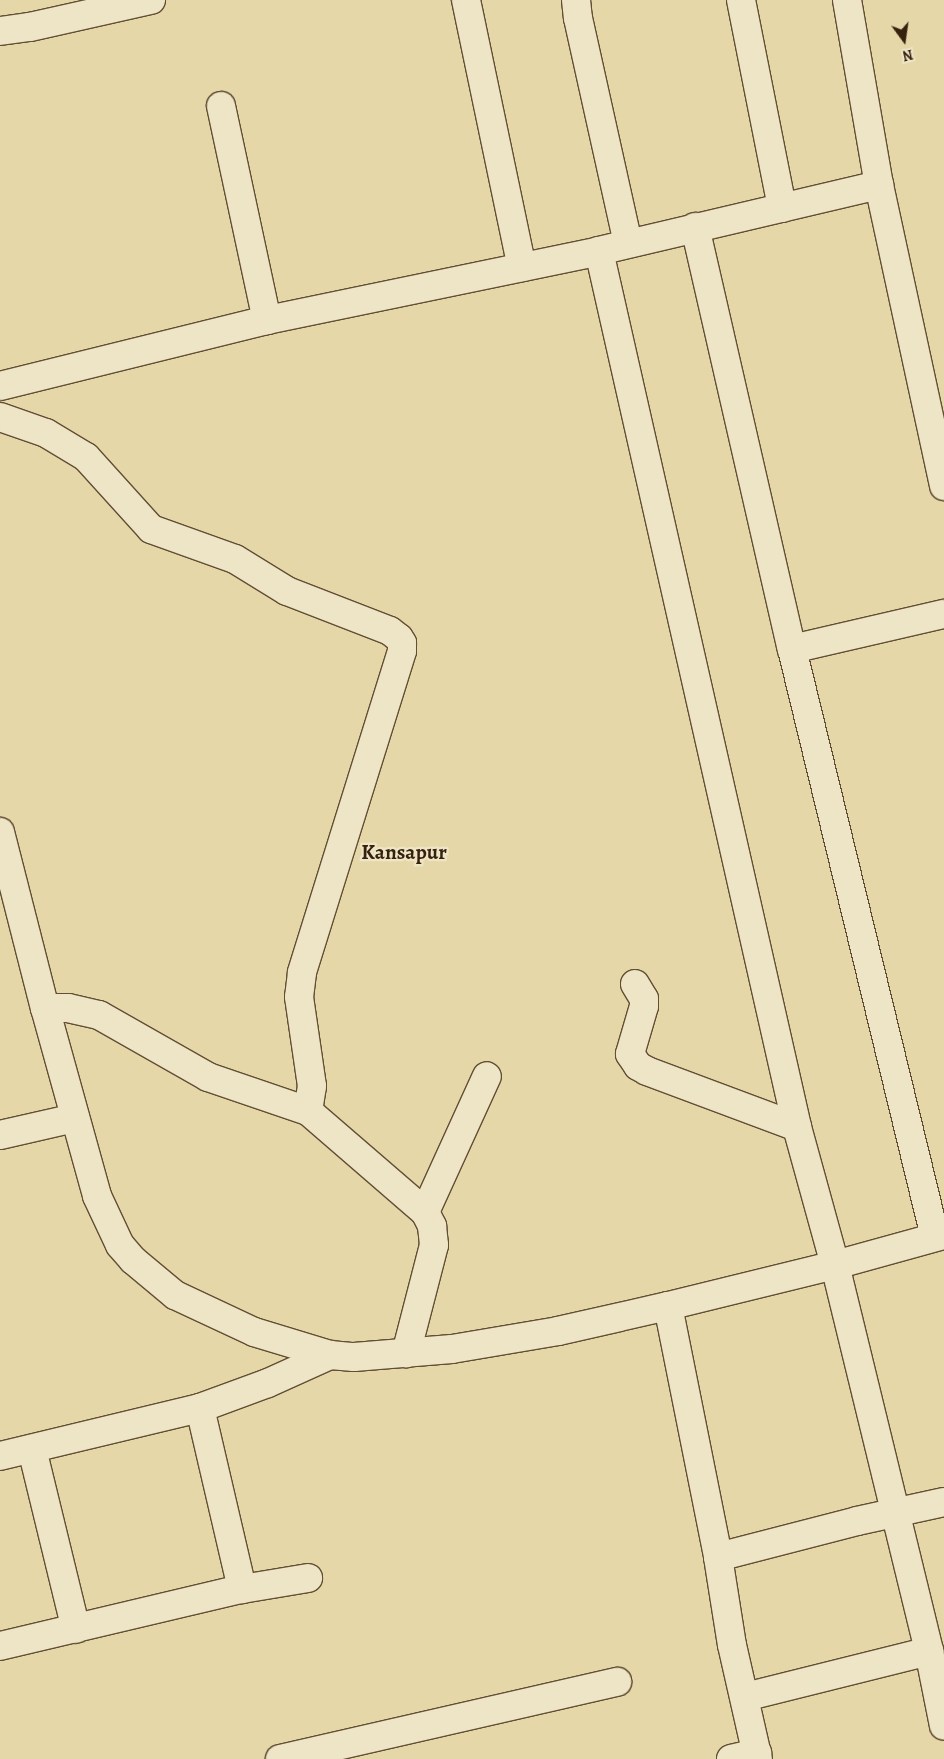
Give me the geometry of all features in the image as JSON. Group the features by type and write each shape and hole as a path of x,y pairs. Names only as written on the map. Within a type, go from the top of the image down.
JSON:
{"street":[{"path":"466,0 522,267"},
{"path":"576,0 578,18 628,243"},
{"path":"741,0 782,208"},
{"path":"848,0 879,185 944,486"},
{"path":"0,31 30,27 139,2"},
{"path":"221,106 267,320"},
{"path":"0,386 267,320 599,251 879,185"},
{"path":"0,832 45,1008 97,1196 120,1245 133,1260 175,1295 254,1332 330,1355 354,1357 452,1349 558,1331 668,1306 835,1265 939,1236 792,649 695,227"},
{"path":"599,251 797,1127 835,1265 929,1651 944,1726"},
{"path":"0,417 46,433 86,457 151,529 235,559 287,591 390,630 402,643 402,651 302,973 299,997 312,1086 308,1111"},
{"path":"792,649 944,614"},
{"path":"635,984 644,999 644,1006 630,1054 638,1066 647,1072 797,1127"},
{"path":"45,1008 68,1008 99,1015 208,1077 308,1111 425,1212 432,1226 434,1245 406,1353"},
{"path":"425,1212 487,1076"},
{"path":"0,1135 75,1118"},
{"path":"668,1306 718,1557 732,1645 758,1756 731,1759"},
{"path":"0,1456 200,1408 268,1383 330,1355"},
{"path":"200,1408 242,1589"},
{"path":"32,1449 76,1629"},
{"path":"718,1557 944,1502"},
{"path":"0,1646 242,1589 308,1578"},
{"path":"745,1697 929,1651"},
{"path":"280,1759 617,1682"}],"district":[{"name":"Kansapur","path":"404,852"}]}
